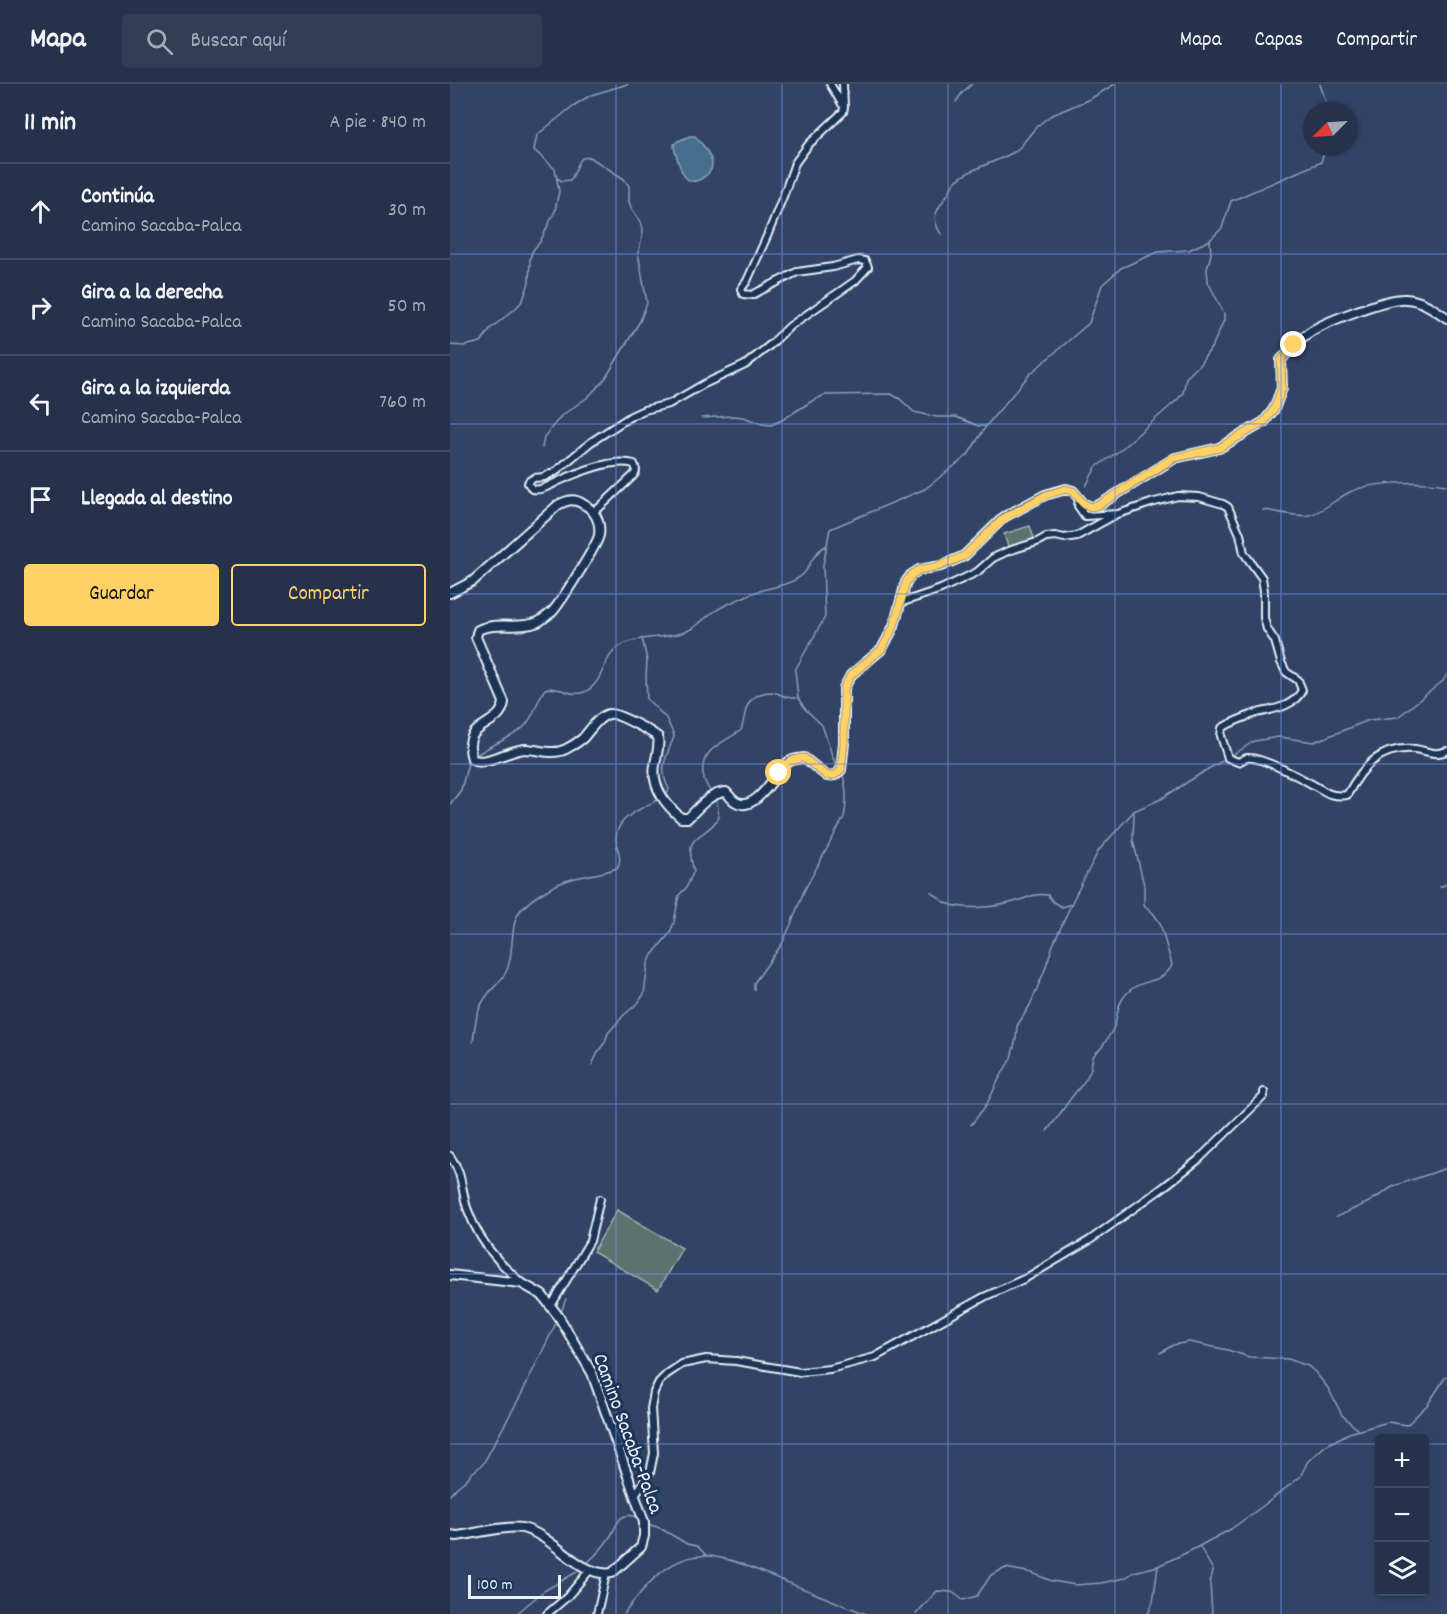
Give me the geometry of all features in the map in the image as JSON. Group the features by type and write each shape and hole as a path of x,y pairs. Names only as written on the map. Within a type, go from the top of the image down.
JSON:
{"street":[{"path":"830,84 844,107"},
{"path":"592,511 599,508 633,476 636,472 634,464 627,462 590,468 543,489 532,489 528,483 534,478 549,475 591,441 631,416 644,410 669,404 704,384 745,365 790,326 866,271 867,263 858,260 833,267 797,272 752,295 743,294 741,289 747,281 772,224 795,163 809,144 843,112 843,84"},
{"path":"450,593 473,581 558,505 566,500 575,500 585,505 598,521 598,542 553,610 538,622 511,626 487,626 478,630 476,637 504,702 503,709 497,717 478,728 471,739 472,759 478,762 525,749 547,753 563,750 579,741 605,716 613,714 658,737 660,746 654,766 654,776 662,797 670,809 681,818 688,818 706,800 718,793 726,792 738,804 745,804 755,801 785,764 793,759 804,758 827,776 835,775 841,770 844,743 844,688 851,675 882,649 894,626 906,582 911,575 919,570 940,566 964,556 1004,518 1046,495 1066,489 1073,491 1083,503 1091,507 1099,505 1174,458 1219,448 1264,422 1274,409 1282,388 1281,360 1309,332 1389,300 1405,298 1424,302 1447,318"},
{"path":"900,603 942,589 978,572 993,558 1046,537 1077,536 1118,514 1151,502 1178,496 1200,497 1228,507 1240,534 1244,553 1262,578 1264,618 1267,630 1275,641 1286,672 1298,680 1302,690 1299,697 1288,704 1240,719 1222,728 1221,736 1228,758 1238,762 1247,758 1265,761 1327,794 1338,796 1347,795 1360,773 1380,755 1406,749 1433,754 1447,751"},
{"path":"1079,498 1078,506 1084,516 1118,514"},
{"path":"634,1497 650,1473 654,1452 651,1409 654,1392 659,1382 667,1374 682,1364 706,1359 736,1361 800,1372 830,1369 875,1357 1026,1278 1090,1240 1198,1160 1264,1096 1264,1092"},
{"path":"450,1156 461,1174 468,1209 476,1230 499,1262 521,1283"},
{"path":"551,1306 590,1241 600,1199"},
{"name":"Camino Sacaba-Palca","path":"450,1275 521,1283 543,1295 592,1373 644,1522 641,1547 612,1573 606,1574"},
{"path":"450,1535 520,1527 544,1538 590,1570 606,1574 597,1614"},
{"path":"548,1614 567,1597 590,1570"}],"green space":[{"path":"1030,526 1035,542 1009,549 1004,534"},
{"path":"617,1210 682,1248 658,1290 593,1252"}],"water":[{"path":"695,136 703,146 712,165 706,175 694,181 687,179 682,173 674,148 674,144 678,141"}],"waterway":[{"path":"450,345 464,346 481,342 490,329 523,300 529,283 530,258 555,211 559,191 555,169 534,150 537,135 573,106 591,95 628,84"},
{"path":"956,102 972,84"},
{"path":"942,235 936,224 936,214 955,182 967,173 1014,152 1036,127 1050,116 1090,99 1115,84"},
{"path":"1320,84 1326,102"},
{"path":"837,767 822,725 805,709 798,698 795,670 825,617 823,565 830,529 925,489 968,455 986,426 1030,374 1089,323 1102,285 1121,268 1158,252 1189,250 1210,240 1222,228 1231,201 1321,162 1323,156"},
{"path":"542,448 544,437 561,416 588,397 605,379 640,321 647,303 638,253 643,229 629,202 629,186 624,179 590,157 582,158 570,180 562,181 557,178"},
{"path":"1086,486 1096,467 1119,451 1177,400 1183,393 1186,378 1200,364 1213,345 1224,320 1224,313 1208,282 1210,241"},
{"path":"701,418 743,417 771,425 825,395 891,394 914,412 937,417 956,417 985,426"},
{"path":"1263,510 1304,516 1320,511 1360,488 1412,483 1447,485"},
{"path":"474,757 524,727 545,689 551,688 574,694 590,689 599,678 611,654 624,644 687,631 726,605 756,592 795,580 803,574 817,553 827,545"},
{"path":"642,638 647,660 647,699 666,718 674,737 664,763 664,775 669,789 665,795"},
{"path":"1230,757 1254,741 1279,737 1314,742 1369,720 1398,717 1443,681 1447,674"},
{"path":"713,794 705,782 703,765 715,747 741,730 746,710 753,698 768,692 796,698"},
{"path":"971,1125 987,1104 1011,1058 1017,1026 1030,1005 1053,945 1099,850 1134,811 1161,799 1226,759"},
{"path":"450,804 461,790 468,763 471,760"},
{"path":"754,990 754,983 782,944 804,891 844,817 846,795 842,773"},
{"path":"592,1065 608,1033 644,994 648,964 652,955 670,933 679,895 686,888 694,871 691,858 693,842 719,817 716,797"},
{"path":"473,1042 475,1023 481,1005 506,972 514,925 519,912 540,894 557,885 617,868 620,860 616,836 618,828 629,816 661,798"},
{"path":"1047,1131 1086,1079 1093,1057 1114,1027 1120,1005 1127,993 1139,985 1163,976 1172,965 1160,923 1144,905 1144,885 1133,840 1134,813"},
{"path":"1440,887 1447,884"},
{"path":"931,892 946,903 962,907 1001,905 1039,895 1048,895 1053,902 1062,907 1071,904"},
{"path":"1336,1217 1369,1202 1394,1186 1447,1168"},
{"path":"560,1315 566,1299"},
{"path":"450,1495 483,1464 522,1393 558,1319"},
{"path":"1160,1353 1173,1345 1189,1342 1249,1357 1288,1359 1308,1366 1328,1388 1342,1415 1358,1430"},
{"path":"916,1614 937,1591 952,1592 963,1600 977,1596 991,1575 1006,1568 1076,1585 1125,1578 1134,1572 1158,1566 1231,1529 1300,1477 1308,1461 1325,1446 1349,1433 1388,1422 1407,1425 1428,1404 1447,1377"},
{"path":"588,1562 605,1544 619,1520 625,1516 637,1517"},
{"path":"648,1524 660,1528 687,1544 697,1546 707,1556"},
{"path":"1200,1547 1213,1570 1210,1583 1212,1614"},
{"path":"624,1614 656,1576 677,1562 700,1556 721,1558 742,1564 866,1614"},
{"path":"1148,1614 1153,1602 1158,1566"},
{"path":"516,1614 544,1591 580,1570"}],"route":[{"path":"779,773 785,764 793,759 804,758 827,776 835,775 841,770 844,743 844,688 851,675 882,649 894,626 906,582 911,575 919,570 940,566 964,556 1004,518 1046,495 1066,489 1073,491 1083,503 1091,507 1099,505 1174,458 1219,448 1264,422 1274,409 1282,388 1281,360 1294,345"}]}
